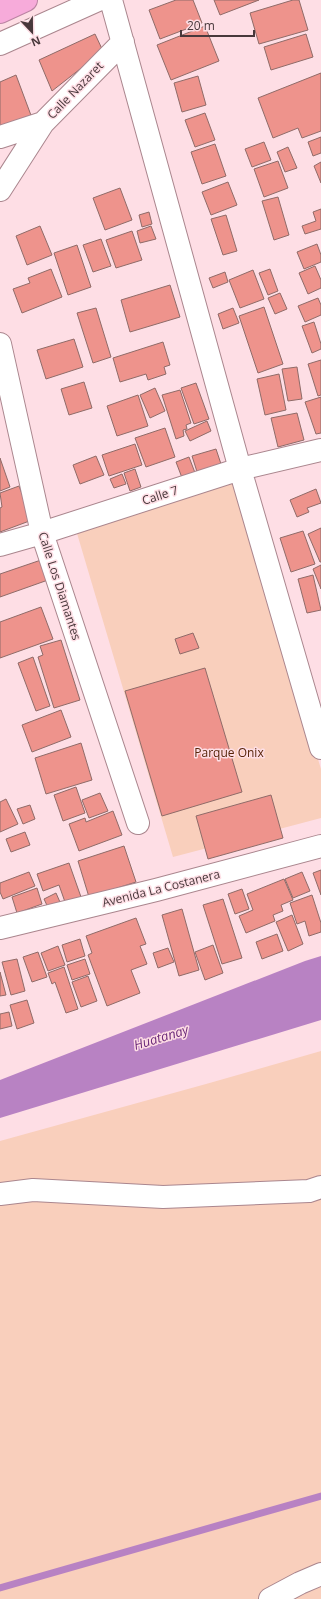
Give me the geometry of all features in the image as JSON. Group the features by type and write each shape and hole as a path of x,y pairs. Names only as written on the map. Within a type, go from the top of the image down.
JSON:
{"highway":[{"path":"0,12 26,0"}],"street":[{"path":"0,44 98,0"},
{"path":"111,0 240,469 321,748"},
{"name":"Calle Nazaret","path":"0,137 43,123 122,42"},
{"path":"0,190 43,123"},
{"name":"Calle Los Diamantes","path":"0,344 42,533 138,823"},
{"name":"Calle 7","path":"0,544 42,533 240,469 321,450"},
{"name":"Avenida La Costanera","path":"0,928 164,888 321,846"},
{"path":"0,1194 33,1190 164,1197 309,1191 321,1187"},
{"path":"270,1599 321,1574"}],"green space":[{"name":"Parque Onix","path":"233,481 321,769 321,818 173,857 76,530"},
{"path":"321,1051 321,1599 0,1599 0,1141"}],"water":[{"name":"Huatanay","path":"321,956 321,1020 0,1118 0,1080"}],"building":[{"path":"176,0 193,0 202,23 160,39 149,10"},
{"path":"214,0 259,0 220,15"},
{"path":"293,0 299,0 308,30 259,44 250,13"},
{"path":"205,26 219,61 171,80 157,45"},
{"path":"95,34 103,51 52,91 39,60"},
{"path":"306,34 313,57 271,70 264,47"},
{"path":"321,73 321,131 302,138 298,128 273,138 258,98"},
{"path":"16,75 32,118 0,131 0,82"},
{"path":"198,76 206,105 182,112 174,83"},
{"path":"205,113 215,140 195,147 185,120"},
{"path":"321,137 321,153 313,156 308,142"},
{"path":"264,142 271,160 252,167 245,149"},
{"path":"215,144 226,176 202,184 191,152"},
{"path":"288,147 297,168 285,172 277,152"},
{"path":"278,161 288,188 264,197 254,169"},
{"path":"321,162 321,183 314,166"},
{"path":"228,182 237,205 211,215 202,192"},
{"path":"120,188 132,220 105,230 93,198"},
{"path":"278,197 289,235 274,240 262,201"},
{"path":"321,209 321,229 305,234 302,226 316,221 313,212"},
{"path":"149,212 152,224 142,227 139,215"},
{"path":"226,215 237,251 223,255 211,219"},
{"path":"40,226 52,255 27,265 16,236"},
{"path":"151,226 156,239 140,243 137,231"},
{"path":"132,231 142,260 116,268 106,240"},
{"path":"101,239 111,266 93,272 83,245"},
{"path":"317,244 321,255 321,262 304,269 297,252"},
{"path":"77,245 91,287 68,295 54,253"},
{"path":"315,266 321,280 321,288 308,294 299,273"},
{"path":"51,269 62,297 22,313 13,289 30,283 28,278"},
{"path":"270,269 278,291 268,295 259,273"},
{"path":"253,270 264,299 240,308 229,280"},
{"path":"225,272 228,282 213,288 209,278"},
{"path":"170,285 180,317 130,332 121,300"},
{"path":"280,293 287,309 275,314 268,298"},
{"path":"318,298 321,305 321,315 305,322 298,306"},
{"path":"264,307 283,364 258,373 239,316"},
{"path":"96,308 111,357 93,363 77,313"},
{"path":"233,308 239,323 223,329 218,314"},
{"path":"314,322 321,344 321,349 312,353 302,326"},
{"path":"74,339 83,367 46,379 37,350"},
{"path":"163,342 170,365 164,367 166,374 148,380 146,374 120,382 113,358"},
{"path":"321,360 321,395 318,396 308,364"},
{"path":"297,367 302,399 288,401 282,369"},
{"path":"279,374 286,410 265,415 257,379"},
{"path":"84,382 92,408 69,415 61,389"},
{"path":"196,383 209,419 194,424 181,388"},
{"path":"155,388 165,411 150,418 140,395"},
{"path":"180,390 191,423 186,425 187,429 183,430 184,436 176,439 162,395"},
{"path":"138,395 148,426 117,436 107,406"},
{"path":"321,397 321,433 316,434 305,402"},
{"path":"297,413 304,440 278,447 271,418"},
{"path":"207,421 211,431 190,441 185,431"},
{"path":"165,428 175,457 146,467 135,438"},
{"path":"135,444 142,465 109,476 102,455"},
{"path":"216,449 223,470 199,478 192,456"},
{"path":"96,456 104,475 80,484 73,465"},
{"path":"189,457 197,478 184,483 176,462"},
{"path":"0,458 10,487 0,491"},
{"path":"135,469 141,487 130,491 124,473"},
{"path":"122,474 126,484 114,488 110,479"},
{"path":"19,486 32,520 0,532 0,508 2,507 0,493"},
{"path":"316,489 321,503 307,508 309,512 297,517 290,500"},
{"path":"321,528 321,562 320,562 308,534"},
{"path":"303,531 315,564 291,572 280,538"},
{"path":"41,560 48,580 0,597 0,574"},
{"path":"321,565 321,589 313,569"},
{"path":"313,575 321,610 307,613 298,579"},
{"path":"41,607 53,639 0,658 0,622"},
{"path":"193,633 199,648 180,654 175,639"},
{"path":"61,640 80,700 54,708 38,657 43,655 40,646"},
{"path":"33,657 50,706 36,711 18,663"},
{"path":"205,668 242,792 162,816 125,691"},
{"path":"61,710 71,737 32,752 22,725"},
{"path":"81,743 92,780 46,794 35,758"},
{"path":"76,787 85,813 63,821 54,795"},
{"path":"100,793 108,811 89,818 82,800"},
{"path":"271,795 283,838 208,859 196,816"},
{"path":"6,799 18,824 0,832 0,802"},
{"path":"30,805 35,819 23,824 17,809"},
{"path":"113,811 122,835 79,851 69,824 85,818 86,822"},
{"path":"25,832 30,845 11,852 6,839"},
{"path":"124,846 136,882 89,897 78,861"},
{"path":"69,863 81,897 65,902 59,885 43,891 37,874"},
{"path":"321,870 321,895 313,873"},
{"path":"29,872 35,886 3,899 0,892 0,883"},
{"path":"302,872 310,891 293,898 285,879"},
{"path":"284,879 293,900 281,905 283,911 273,915 275,921 246,933 239,916 253,910 247,894"},
{"path":"37,888 42,904 17,913 12,897"},
{"path":"242,889 249,909 235,914 228,894"},
{"path":"56,893 63,909 51,914 44,899"},
{"path":"312,895 321,923 321,932 309,936 305,921 297,924 290,903"},
{"path":"223,899 242,958 222,964 203,905"},
{"path":"182,909 199,970 179,976 162,915"},
{"path":"292,915 303,944 288,951 276,922"},
{"path":"136,918 146,944 140,946 147,964 131,970 140,993 107,1006 88,955 92,953 86,936"},
{"path":"277,934 283,951 262,959 256,942"},
{"path":"80,939 85,956 67,962 62,945"},
{"path":"213,945 223,973 205,980 195,952"},
{"path":"58,946 65,965 48,971 41,953"},
{"path":"168,948 174,962 158,968 153,953"},
{"path":"38,952 47,977 32,982 23,957"},
{"path":"17,959 25,991 11,995 2,962"},
{"path":"85,959 90,974 72,980 67,965"},
{"path":"64,967 78,1009 66,1013 55,982 52,984 48,973"},
{"path":"0,972 6,995 0,996"},
{"path":"88,976 97,1001 81,1007 72,982"},
{"path":"27,1000 34,1023 17,1029 10,1005"},
{"path":"9,1012 12,1026 0,1029 0,1014"}],"waterway":[{"path":"0,1588 321,1496"}]}
